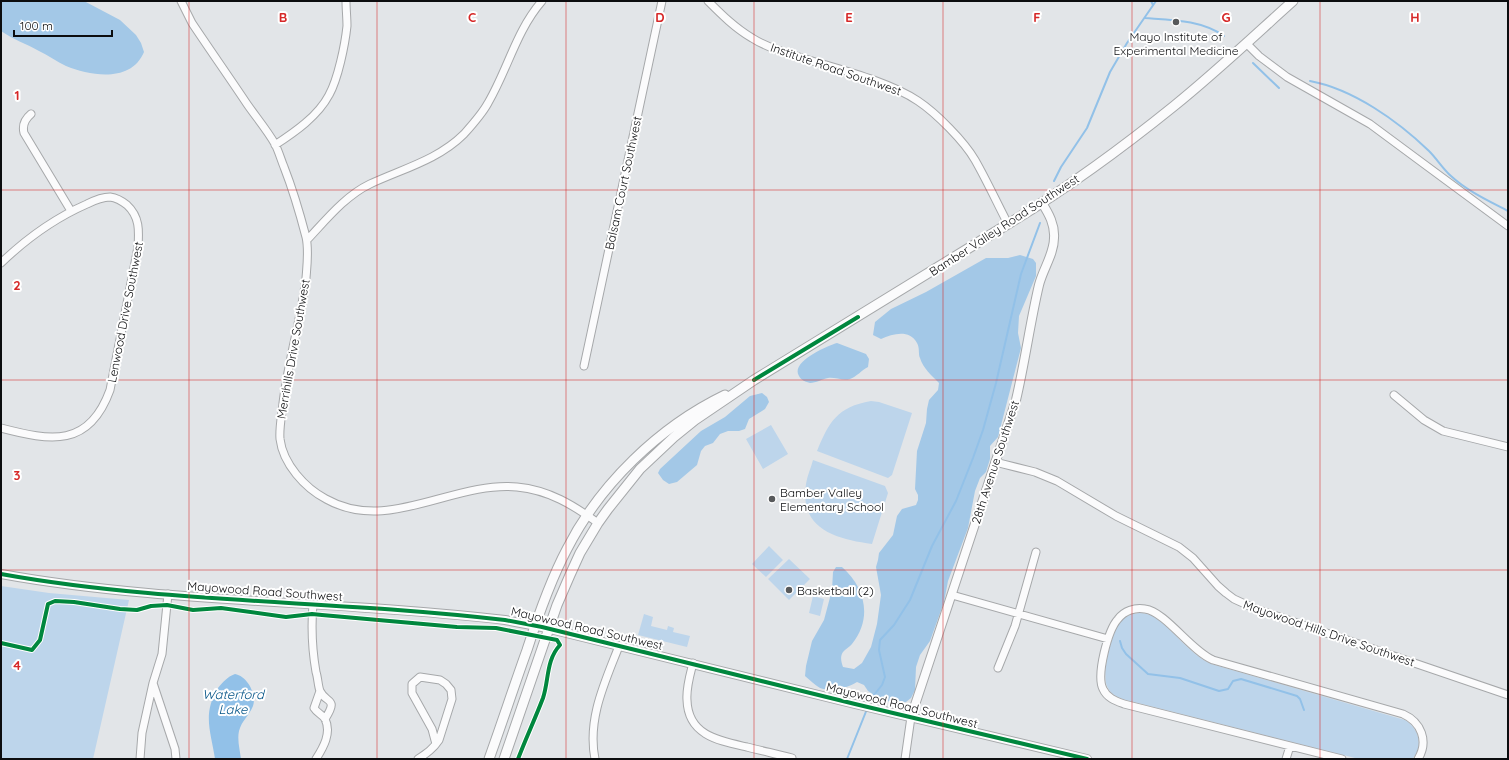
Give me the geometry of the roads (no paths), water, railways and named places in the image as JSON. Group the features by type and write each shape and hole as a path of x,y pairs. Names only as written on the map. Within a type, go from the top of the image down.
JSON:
{"main road":[{"name":"Bamber Valley Road Southwest","path":"504,759 549,628 570,574 580,553 598,523 640,469 674,437 754,380 1042,203 1138,134 1208,78 1293,1"},
{"name":"Bamber Valley Road Southwest","path":"489,759 535,625 556,572 567,548 587,515 618,476 650,444 703,406 754,380"}],"street":[{"name":"Merrihills Drive Southwest","path":"181,1 192,23 275,145 291,187 307,240 307,264 304,298 286,382 280,428 280,440 290,467 300,478 325,499 345,507 367,512 392,511 442,497 489,488 516,487 530,489 572,505 598,523"},
{"path":"275,145 293,133 317,112 329,95 336,79 346,26 346,1"},
{"path":"307,240 333,212 355,193 370,184 420,164 443,150 462,135 481,115 522,29 542,1"},
{"name":"Balsam Court Southwest","path":"584,366 662,1"},
{"name":"Institute Road Southwest","path":"708,1 732,24 752,39 777,50 863,77 901,91 919,102 935,115 955,135 974,158 1008,224"},
{"path":"1246,43 1259,56 1287,77 1370,124 1508,226"},
{"path":"31,114 24,123 24,133 71,211"},
{"name":"Lenwood Drive Southwest","path":"1,263 34,234 71,211 94,201 110,197 122,200 130,208 138,221 138,247 110,390 104,406 95,419 83,430 69,436 50,438 1,428"},
{"name":"28th Avenue Southwest","path":"910,717 1016,400 1033,310 1041,277 1054,238 1049,215 1042,203"},
{"path":"1394,395 1424,420 1443,431 1508,447"},
{"name":"Mayowood Hills Drive Southwest","path":"995,462 1035,472 1050,478 1116,516 1173,543 1186,551 1226,593 1234,599 1256,609 1508,695"},
{"path":"998,668 1011,639 1036,552"},
{"name":"Mayowood Road Southwest","path":"1,574 76,586 491,618 535,625 1084,759"},
{"path":"140,759 142,734 162,654 168,594"},
{"path":"952,595 1108,639"},
{"path":"313,604 311,625 312,643 320,691 314,708 325,719"},
{"path":"1342,759 1124,704 1114,700 1106,694 1100,680 1100,669 1108,639 1115,622 1128,611 1139,608 1151,611 1156,613 1196,650 1213,660 1403,714 1411,718 1419,726 1423,738 1422,750 1418,759"},
{"path":"595,759 592,735 594,714 619,646"},
{"path":"693,663 687,701 692,718 702,731 716,740 792,758"},
{"path":"418,759 431,750 436,744 442,732 452,699 451,690 444,682 426,677 420,677 412,684 412,694 430,724 435,735 436,744"},
{"path":"154,683 175,749 176,759"},
{"path":"316,759 327,737 325,719 331,709 330,700 320,691"},
{"path":"905,759 910,717"},
{"path":"1286,759 1290,746"}],"water":[{"name":"Waterford Lake","path":"235,674 239,675 247,682 254,696 253,706 238,734 241,759 215,759 209,723 210,706 218,688 227,678"}],"waterway":[{"path":"1151,1 1153,5"},
{"path":"1054,181 1061,167 1087,128 1110,72 1127,43 1156,1"},
{"path":"1145,18 1176,20 1196,24 1224,36"},
{"path":"1253,63 1279,88"},
{"path":"1310,81 1342,91 1374,108 1417,140 1457,181 1478,195 1508,211"},
{"path":"869,705 874,695 882,685 885,677 879,650 880,640 894,625 910,600 932,546 956,501 983,430 996,383 1021,274 1040,223"},
{"path":"1120,641 1126,654 1148,674 1180,678 1219,691 1228,689 1233,681 1241,679 1297,696 1300,699 1304,710"},
{"path":"847,759 867,709"}],"place":[{"name":"Mayo Institute of Experimental Medicine","path":"1176,22"},
{"name":"Bamber Valley Elementary School","path":"772,499"},
{"name":"Basketball (2)","path":"789,590"}]}
